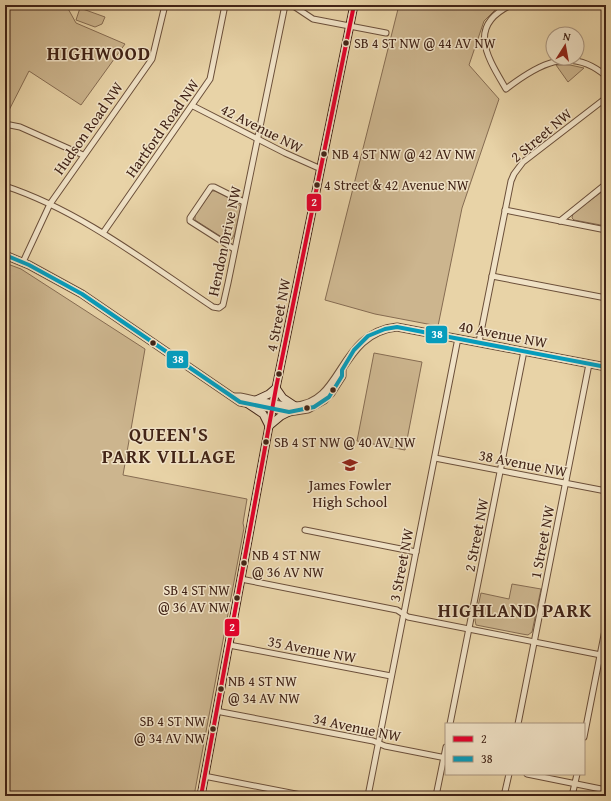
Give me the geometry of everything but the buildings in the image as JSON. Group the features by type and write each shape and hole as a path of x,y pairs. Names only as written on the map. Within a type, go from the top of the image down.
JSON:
{"main road":[{"name":"4 Street NW","path":"201,796 276,388 354,5"},
{"name":"40 Avenue NW","path":"5,255 23,262 82,294 240,402 248,404 295,406 310,402 321,396 342,370 360,343 373,333 385,329 403,327 605,367"},
{"name":"40 Avenue NW","path":"234,397 256,400 289,412 308,409 324,400 331,393 342,376 342,370"},
{"path":"256,400 269,394 276,388 283,398 295,406"},
{"path":"248,404 263,414 269,426 281,416 289,412"}],"street":[{"name":"Hudson Road NW","path":"23,262 50,204 152,58 165,5"},
{"name":"Hartford Road NW","path":"104,233 210,80 225,5"},
{"name":"Hendon Drive NW","path":"5,186 50,204 104,233 213,307 219,308 223,305 285,5"},
{"path":"292,5 313,20 386,33"},
{"path":"511,5 493,17 488,25 484,38 487,55 506,89 537,67 554,61 566,60 583,63 593,67 606,76"},
{"name":"2 Street NW","path":"479,342 511,181 514,174 523,162 606,98"},
{"name":"42 Avenue NW","path":"193,106 312,167 321,169"},
{"path":"5,124 26,130 84,155"},
{"path":"560,221 606,185"},
{"path":"234,249 190,221 190,218 211,187 214,186 244,202"},
{"path":"505,210 606,230"},
{"path":"492,276 606,298"},
{"name":"3 Street NW","path":"368,796 458,338"},
{"name":"2 Street NW","path":"450,723 524,351"},
{"path":"605,367 606,356"},
{"name":"1 Street NW","path":"518,723 589,364"},
{"name":"38 Avenue NW","path":"435,458 606,491"},
{"path":"305,530 416,552"},
{"path":"241,579 397,610 408,617 603,655"},
{"path":"585,733 603,655 606,625"},
{"name":"35 Avenue NW","path":"229,645 391,676"},
{"name":"34 Avenue NW","path":"216,711 379,743 385,746 445,758"},
{"path":"436,796 445,758"},
{"path":"504,796 509,775"},
{"path":"532,775 606,790"},
{"path":"572,796 577,775"},
{"path":"204,776 306,796"}],"shaded area":[{"path":"5,5 66,5 76,23 125,44 81,105 29,71 5,118"},
{"path":"399,5 500,5 484,21 469,65 499,99 462,208 438,326 375,314 325,300"},
{"path":"80,8 105,17 102,24 95,27 76,20"},
{"path":"557,66 575,66 584,68 568,82"},
{"path":"212,191 215,191 237,202 241,207 235,233 232,239 228,241 195,220 195,215"},
{"path":"603,191 606,192 606,226 574,220 572,218 573,213"},
{"path":"5,263 21,269 145,349 123,475 247,499 243,523 244,528 194,796 5,796"},
{"path":"374,353 422,362 405,450 357,441"},
{"path":"512,584 541,589 532,632 528,635 476,625 475,620 481,593 509,599"}],"transit line":[{"name":"2","path":"201,796 276,388 354,5"},
{"name":"38","path":"5,255 29,265 82,294 240,402 289,412 314,407 329,397 342,376 342,370 354,350 368,336 385,329 397,327 606,367"}],"place":[{"name":"SB 4 ST NW @ 44 AV NW","path":"346,43"},
{"name":"NB 4 ST NW @ 42 AV NW","path":"324,154"},
{"name":"4 Street & 42 Avenue NW","path":"317,185"},
{"name":"SB 4 ST NW @ 40 AV NW","path":"266,442"},
{"name":"James Fowler High School","path":"350,465"},
{"name":"NB 4 ST NW @ 36 AV NW","path":"244,563"},
{"name":"SB 4 ST NW @ 36 AV NW","path":"237,598"},
{"name":"NB 4 ST NW @ 34 AV NW","path":"221,689"},
{"name":"SB 4 ST NW @ 34 AV NW","path":"213,729"}],"district":[{"name":"HIGHWOOD","path":"99,53"},
{"name":"QUEEN'S PARK VILLAGE","path":"169,445"},
{"name":"HIGHLAND PARK","path":"515,610"}]}
